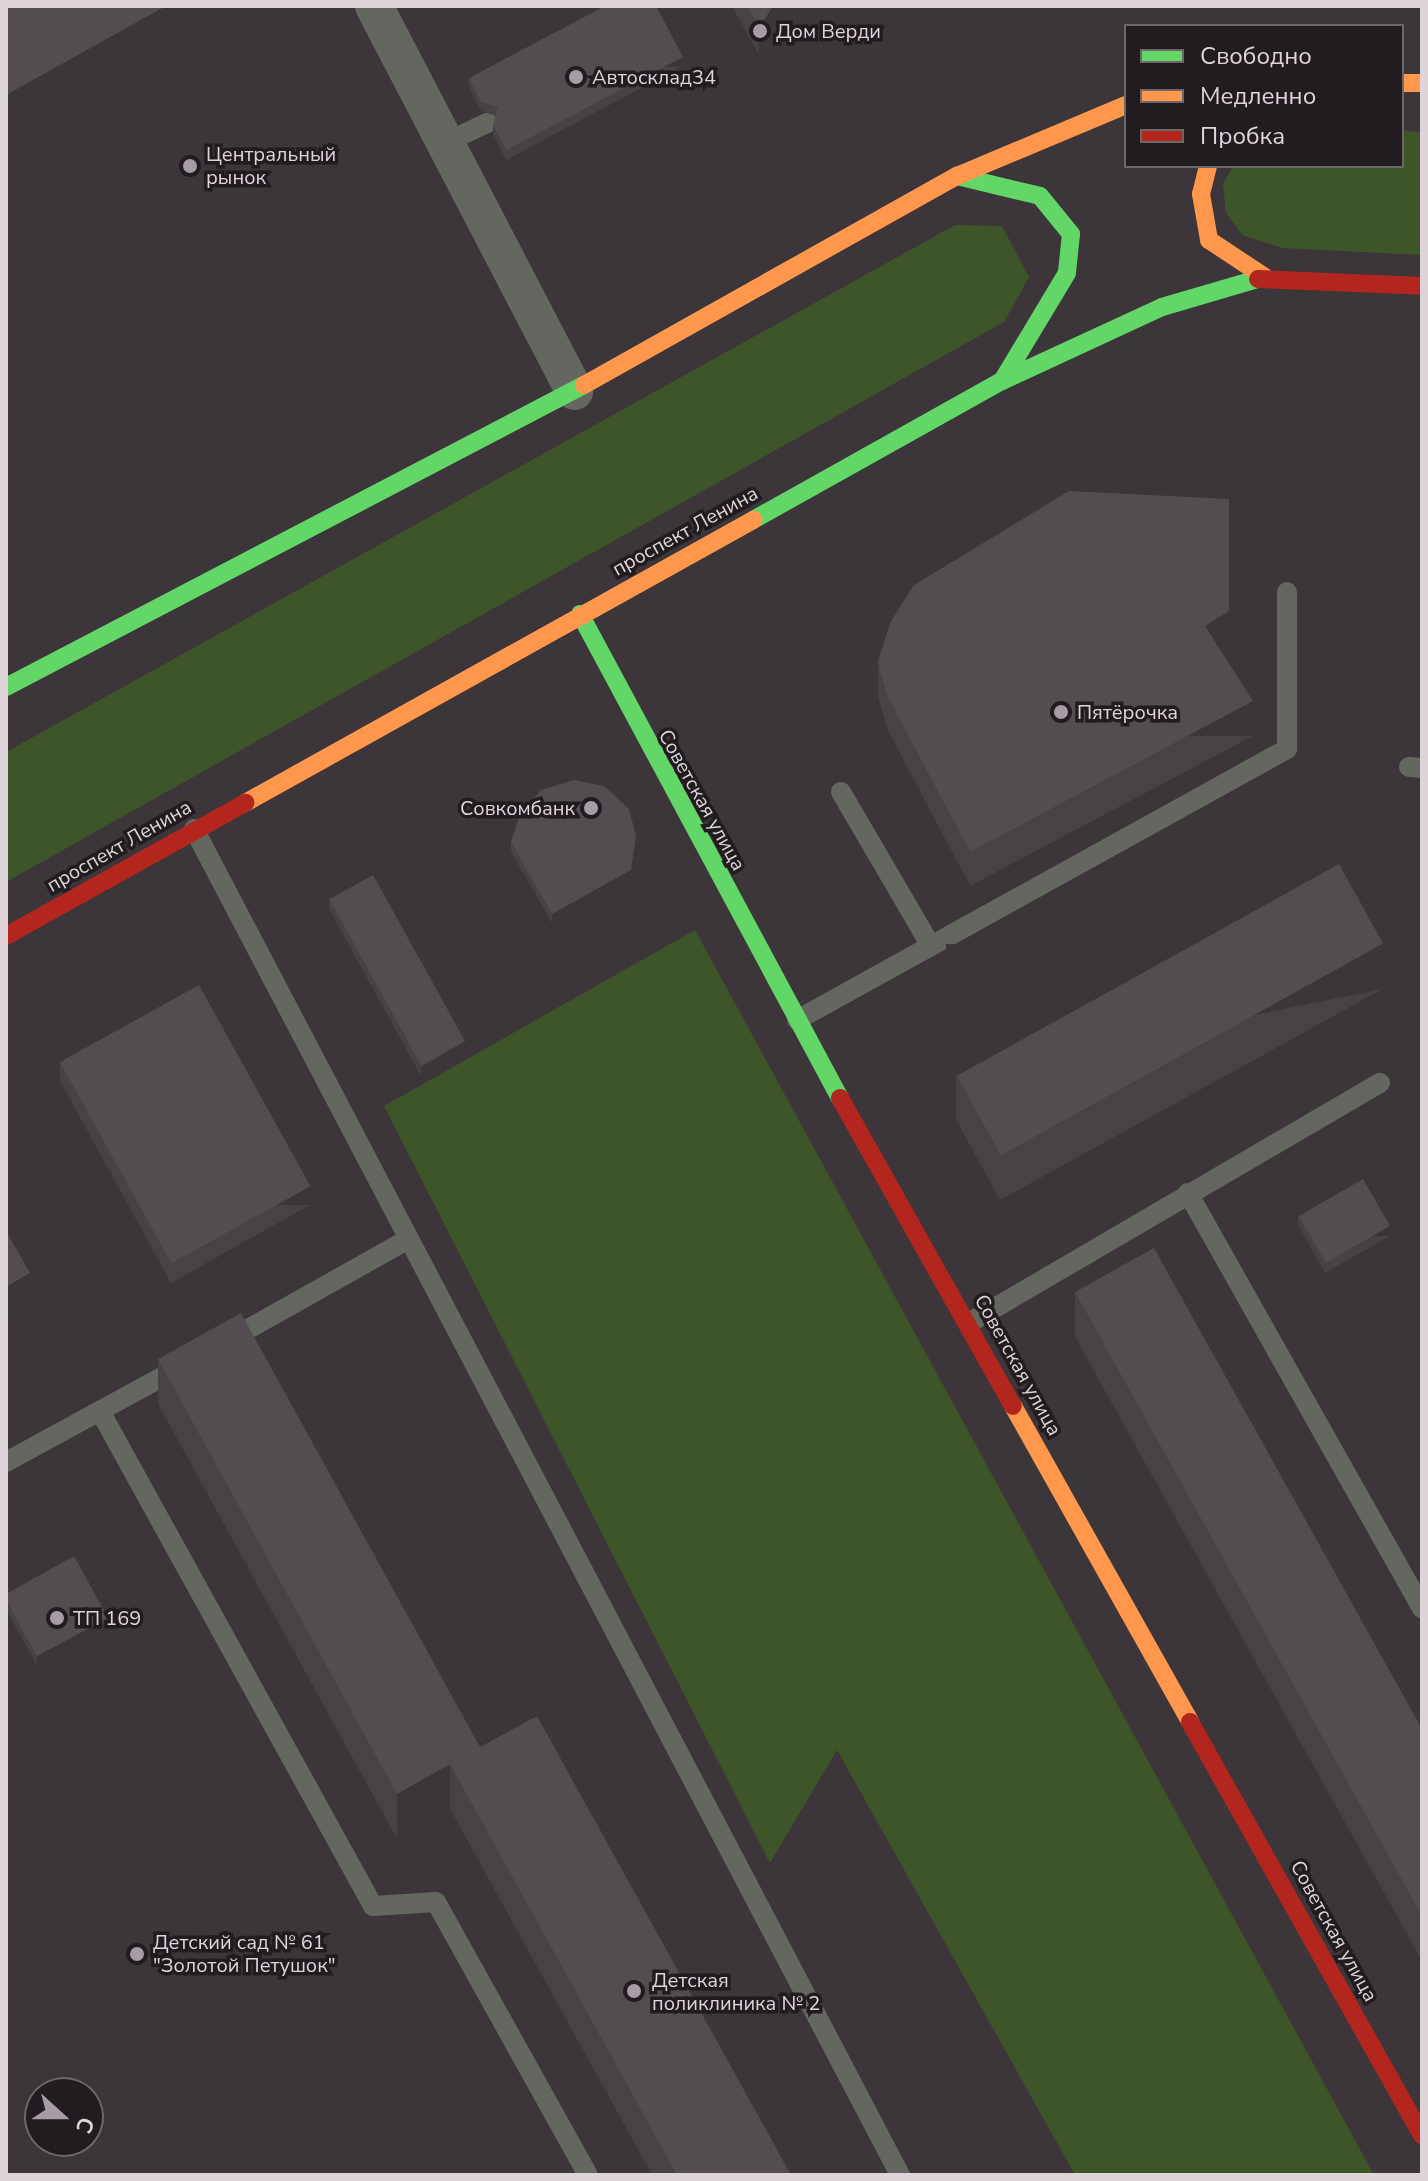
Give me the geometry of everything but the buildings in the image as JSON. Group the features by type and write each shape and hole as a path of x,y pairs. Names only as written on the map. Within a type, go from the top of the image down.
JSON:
{"main road":[{"path":"6,687 574,391 957,176 1124,106"},
{"path":"1208,168 1201,194 1209,240 1265,277"},
{"path":"957,176 1040,196 1071,234 1067,273 1002,381"},
{"name":"проспект Ленина","path":"6,936 193,829 1002,381 1162,307 1265,277 1422,286"},
{"name":"Советская улица","path":"580,614 797,1020 1422,2135"}],"street":[{"path":"374,6 574,391"}],"lane":[{"path":"445,143 487,123"},
{"path":"797,1020 1287,749 1287,592"},
{"path":"841,792 931,946"},
{"path":"193,829 900,2175"},
{"path":"969,1323 1380,1083"},
{"path":"1188,1193 1422,1609"},
{"path":"6,1462 407,1240"},
{"path":"100,1411 373,1906 436,1902 588,2175"}],"green space":[{"path":"1404,131 1422,132 1422,255 1282,248 1242,235 1226,213 1223,184 1232,168 1404,168"},
{"path":"955,225 1002,226 1029,277 1004,322 6,882 6,752"},
{"path":"695,930 1374,2175 1075,2175 837,1750 770,1863 384,1106"}],"traffic: fast":[{"path":"957,176 1040,196 1071,234 1067,273 1002,381"},
{"path":"753,520 1002,381 1162,307 1258,279"},
{"path":"6,687 584,385"},
{"path":"580,614 840,1098"}],"traffic: slow":[{"path":"1404,83 1422,83"},
{"path":"584,385 957,176 1124,106"},
{"path":"1208,168 1201,194 1209,240 1265,277"},
{"path":"245,803 753,520"},
{"path":"1013,1406 1190,1722"}],"traffic: jam":[{"path":"1258,279 1422,286"},
{"path":"6,936 245,803"},
{"path":"840,1098 1013,1406"},
{"path":"1190,1722 1422,2135"}],"place":[{"name":"Дом Верди","path":"760,31"},
{"name":"Автосклад34","path":"576,77"},
{"name":"Центральный рынок","path":"190,166"},
{"name":"Пятёрочка","path":"1061,712"},
{"name":"Совкомбанк","path":"591,808"},
{"name":"ТП 169","path":"57,1618"},
{"name":"Детский сад № 61 \"Золотой Петушок\"","path":"137,1954"},
{"name":"Детская поликлиника № 2","path":"634,1991"}]}
